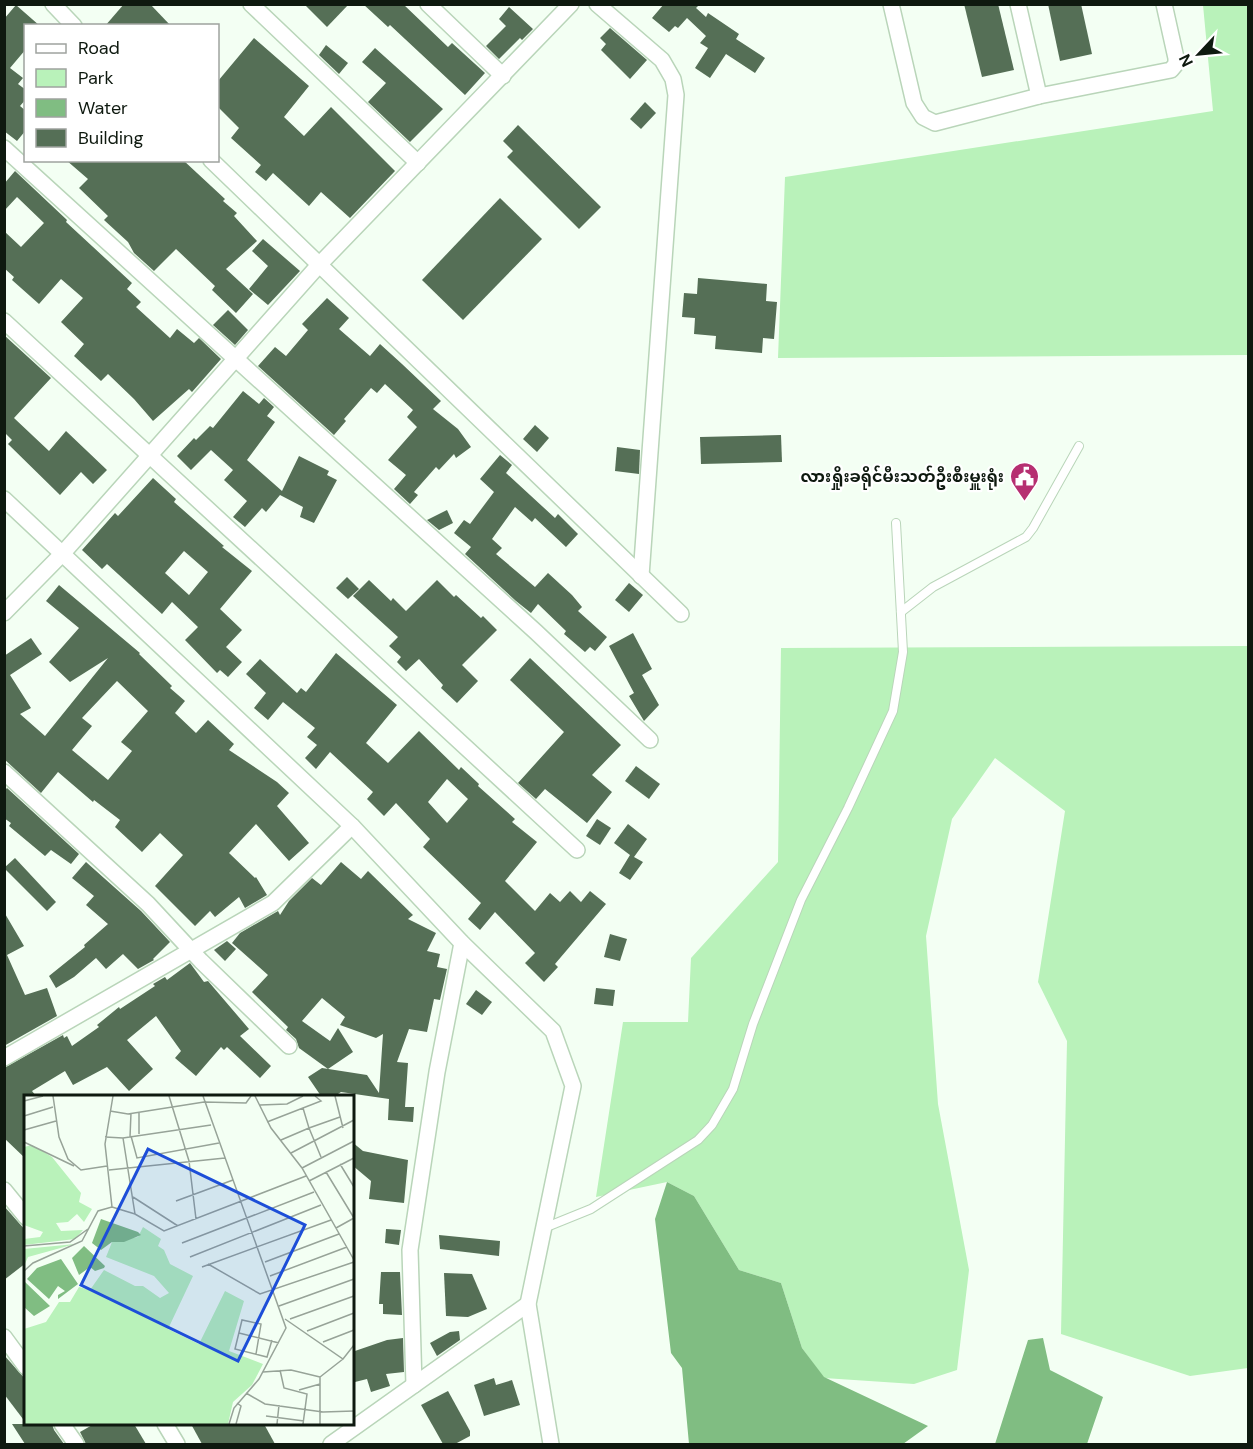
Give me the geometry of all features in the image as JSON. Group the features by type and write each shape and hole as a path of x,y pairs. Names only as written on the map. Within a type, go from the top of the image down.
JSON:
{"street":[{"path":"53,4 72,24"},
{"path":"251,4 418,163"},
{"path":"428,4 503,76"},
{"path":"4,613 63,553 318,266 571,4"},
{"path":"597,4 662,60 673,79 676,95 641,576"},
{"path":"891,4 914,103 923,117 935,123 1039,96 1171,70 1176,64 1176,58 1164,4"},
{"path":"1018,4 1039,96"},
{"path":"4,148 536,632 650,740"},
{"path":"213,162 318,266 681,614"},
{"path":"4,321 577,850"},
{"path":"4,499 352,826 462,943 553,1031 573,1086 528,1304 551,1444"},
{"path":"4,772 148,904 201,961 289,1046"},
{"path":"4,1058 273,903 352,826"},
{"path":"414,1385 410,1250 437,1072 462,943"},
{"path":"4,1190 24,1215"},
{"path":"331,1444 528,1304"},
{"path":"4,1337 24,1364"},
{"path":"64,1425 76,1444"},
{"path":"166,1425 177,1444"}],"lane":[{"path":"901,612 933,587 1026,537 1078,446"},
{"path":"544,1228 591,1209 698,1140 712,1125 733,1089 753,1024 801,900 848,808 893,711 903,652 896,523"}],"green space":[{"path":"1203,5 1248,5 1248,355 778,358 785,177 1213,111"},
{"path":"1248,646 1248,1368 1190,1376 1061,1334 1067,1041 1038,982 1065,811 995,758 952,819 926,936 938,1104 969,1270 957,1370 914,1384 824,1378 802,1348 781,1283 739,1270 694,1196 667,1182 596,1197 623,1022 688,1022 691,958 778,862 781,648"}],"water":[{"path":"667,1182 694,1196 739,1270 781,1283 802,1348 824,1377 928,1426 903,1444 689,1444 682,1368 671,1353 655,1219"},
{"path":"1043,1338 1050,1370 1103,1397 1087,1444 995,1444 1028,1340"}],"building":[{"path":"124,4 150,4 169,24 107,24"},
{"path":"304,4 349,4 327,27"},
{"path":"363,4 403,4 448,47 452,43 485,73 465,95 390,25 388,27"},
{"path":"664,4 700,4 696,8 706,17 708,13 739,34 736,39 765,58 755,73 726,54 710,78 695,68 708,48 700,43 706,36 687,18 678,28 675,26 669,32 652,18"},
{"path":"964,4 998,4 1014,70 982,77"},
{"path":"1048,4 1081,4 1092,54 1060,61"},
{"path":"16,5 38,24 24,24 24,51 10,68 23,78 18,84 24,88 24,101 20,106 24,109 24,132 17,141 4,131 4,19"},
{"path":"509,7 533,29 522,40 520,38 499,59 486,46 506,26 499,19"},
{"path":"610,28 647,60 630,79 601,50 606,44 600,38"},
{"path":"254,38 309,86 284,117 304,136 331,107 395,171 350,218 321,192 309,206 273,173 266,181 255,172 261,165 231,138 239,128 219,108 219,80"},
{"path":"326,45 348,63 339,74 319,55"},
{"path":"375,48 443,109 410,142 368,102 386,83 362,62"},
{"path":"645,102 656,113 641,129 630,119"},
{"path":"518,125 601,207 579,229 507,157 513,151 503,141"},
{"path":"68,162 185,162 225,199 223,201 237,213 234,216 257,241 226,269 253,294 236,313 212,290 215,286 176,249 154,271 104,220 108,216 79,188 88,179"},
{"path":"15,171 132,283 127,289 141,302 136,307 170,338 177,329 194,343 199,338 221,359 192,392 189,389 153,421 108,374 101,381 74,356 84,344 61,322 83,298 61,279 39,304 12,280 14,277 4,268 4,231 21,247 44,223 17,197 4,211 4,184"},
{"path":"500,198 542,239 463,320 422,280"},
{"path":"263,239 300,271 268,305 249,289 268,266 252,251"},
{"path":"698,278 767,284 766,301 777,302 774,339 763,338 762,353 715,349 716,336 694,334 695,318 682,317 684,293 697,294"},
{"path":"327,298 349,318 339,329 370,356 380,344 441,401 433,409 458,429 471,447 456,458 454,454 439,470 436,467 414,492 418,495 410,504 394,489 406,475 388,460 417,427 407,417 413,410 385,384 377,393 371,388 344,419 346,421 334,435 258,366 275,347 286,356 308,330 302,324"},
{"path":"228,310 248,330 235,345 213,325"},
{"path":"4,335 51,378 14,418 49,451 66,431 107,470 93,484 81,472 60,495 8,444 12,440 4,432"},
{"path":"243,391 259,404 264,398 274,407 267,416 275,422 247,460 282,491 299,456 329,471 327,475 337,480 314,523 300,517 303,507 280,495 266,512 262,508 245,527 233,517 247,501 224,480 233,470 211,450 191,470 177,456 194,438 196,440 210,426 213,428"},
{"path":"535,425 549,438 537,452 523,439"},
{"path":"781,435 782,462 701,464 700,437"},
{"path":"617,447 640,450 639,474 615,471"},
{"path":"500,455 512,465 506,473 555,518 558,514 578,534 566,547 535,518 532,522 515,507 492,539 502,548 496,554 535,587 548,573 572,595 582,607 578,611 607,637 595,651 590,647 585,652 564,634 566,631 538,604 531,613 516,601 465,554 471,547 454,533 464,520 470,524 494,492 480,479"},
{"path":"153,478 176,499 174,502 224,546 222,547 252,571 220,609 242,630 226,647 242,662 228,677 220,670 217,673 185,640 198,627 172,602 162,614 107,564 102,569 82,550 115,513 118,516","holes":["184,551 208,572 189,595 165,573"]},
{"path":"447,510 453,523 439,530 427,520"},
{"path":"347,577 359,589 348,599 336,588"},
{"path":"369,580 391,601 393,598 406,611 437,580 454,597 456,595 497,630 462,665 478,681 457,703 441,688 443,685 419,659 406,671 397,662 401,657 389,646 398,637 353,596"},
{"path":"629,583 643,595 629,612 615,600"},
{"path":"59,585 140,653 172,686 170,688 185,701 175,713 196,733 208,720 234,744 229,750 277,782 289,793 277,806 309,843 289,861 256,824 229,853 256,877 267,895 245,908 239,897 215,917 210,911 195,926 155,886 183,855 160,833 142,852 115,827 120,820 94,800 93,802 58,772 41,793 4,759 4,656 31,638 42,654 10,675 31,708 20,714 45,736 108,658 70,682 49,662 79,628 46,601","holes":["117,681 148,711 121,742 132,751 108,780 72,750 92,726 82,718"]},
{"path":"633,633 652,669 642,675 659,705 644,721 629,696 634,693 609,646"},
{"path":"336,653 397,705 366,743 388,763 419,731 459,770 461,767 479,784 478,786 515,819 512,822 537,842 505,881 535,911 550,893 560,902 570,891 581,902 590,891 606,904 555,964 558,967 544,982 525,963 535,953 495,912 480,930 468,919 481,903 423,847 430,839 396,803 384,816 367,799 373,792 330,752 316,769 305,758 317,745 307,737 315,728 283,702 268,720 254,708 266,693 246,674 260,659 297,693 301,688 306,692","holes":["447,779 468,799 447,823 428,802"]},
{"path":"530,658 621,745 592,775 612,792 587,823 545,789 536,799 518,783 564,732 510,680"},
{"path":"636,766 660,784 649,799 625,781"},
{"path":"7,788 79,854 71,864 51,850 45,856 9,826 11,823 4,818 4,791"},
{"path":"597,819 611,828 600,845 586,836"},
{"path":"628,824 647,839 634,857 643,862 630,880 619,873 630,855 614,843"},
{"path":"15,858 56,902 47,911 4,868"},
{"path":"86,862 141,911 170,942 154,960 138,969 123,954 106,969 96,958 74,977 56,988 49,976 85,947 84,945 108,924 86,905 94,896 72,878"},
{"path":"341,862 361,879 368,871 413,915 408,919 436,933 427,951 440,954 437,967 447,969 440,1000 434,999 427,1032 409,1029 397,1062 408,1063 405,1107 414,1107 413,1122 388,1120 389,1099 341,1092 336,1095 320,1095 308,1077 322,1068 328,1069 299,1048 296,1039 286,1030 288,1027 252,992 268,975 232,943 240,933 278,911 280,915 289,901 312,878 321,885","holes":["322,998 345,1017 340,1025 376,1038 383,1034 379,1093 367,1075 328,1069 353,1052 338,1028 330,1041 302,1021"]},
{"path":"4,912 24,946 7,955 25,995 47,988 57,1016 4,1046"},
{"path":"610,934 627,939 620,961 604,957"},
{"path":"227,941 236,949 225,961 214,950"},
{"path":"190,963 204,982 208,981 249,1029 240,1036 271,1066 260,1078 227,1047 224,1050 221,1047 196,1076 175,1058 181,1051 156,1016 127,1040 153,1069 129,1091 107,1067 73,1085 65,1071 32,1091 35,1095 24,1095 24,1157 4,1138 4,1068 63,1035 64,1038 67,1036 72,1046 99,1027 97,1025 119,1007 120,1009 165,977 167,980"},
{"path":"596,988 615,990 613,1006 594,1004"},
{"path":"476,990 492,1002 482,1015 466,1004"},
{"path":"354,1144 363,1151 408,1160 404,1203 369,1199 371,1181 354,1167"},
{"path":"4,1206 24,1229 24,1265 4,1280"},
{"path":"386,1229 401,1230 399,1245 385,1243"},
{"path":"439,1235 500,1241 499,1256 440,1249"},
{"path":"381,1272 400,1272 402,1315 383,1314 383,1304 379,1304"},
{"path":"444,1273 472,1274 487,1309 468,1317 446,1316"},
{"path":"459,1331 460,1340 437,1356 430,1343 450,1332"},
{"path":"403,1338 404,1372 386,1374 390,1386 371,1392 367,1379 355,1382 354,1351 387,1340"},
{"path":"4,1355 24,1378 24,1420 4,1394"},
{"path":"494,1378 496,1385 512,1380 520,1405 484,1416 474,1385"},
{"path":"448,1391 470,1431 470,1436 455,1444 443,1444 421,1405"},
{"path":"12,1424 52,1425 64,1444 25,1444"},
{"path":"92,1425 135,1425 146,1444 86,1444 80,1432"},
{"path":"192,1425 265,1425 275,1444 202,1444"}],"place":[{"name":"လားရှိုးခရိုင်မီးသတ်ဦးစီးမှူးရုံး","path":"1025,502"}]}
